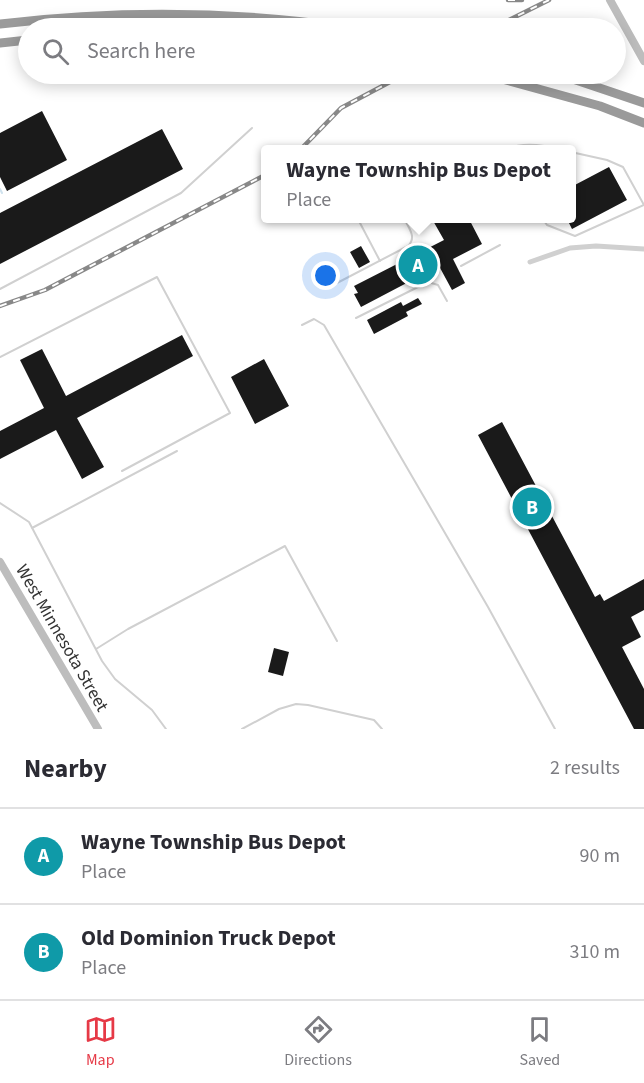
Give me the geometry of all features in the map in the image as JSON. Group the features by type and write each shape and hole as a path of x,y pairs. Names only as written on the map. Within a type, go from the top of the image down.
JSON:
{"highway":[{"path":"64,18 176,15 249,18"},
{"path":"0,24 18,22"},
{"path":"0,43 18,41"},
{"path":"520,84 589,103 644,123"},
{"path":"588,84 642,102"}],"street":[{"path":"610,0 620,18"},
{"path":"626,29 644,61"},
{"path":"530,262 570,248 596,246 644,249"},
{"name":"West Minnesota Street","path":"0,562 98,729"}],"lane":[{"path":"0,289 181,193 252,128"},
{"path":"545,223 574,236 644,205 623,167 607,160 576,153"},
{"path":"360,223 380,261"},
{"path":"337,283 408,246 414,237 406,223"},
{"path":"461,266 500,245"},
{"path":"0,357 157,277 230,413 122,471"},
{"path":"356,318 428,282 438,285 447,301"},
{"path":"302,325 314,319 324,325 488,607 555,729"},
{"path":"32,528 177,451"},
{"path":"0,503 29,522 96,649 115,679 152,710 166,729"},
{"path":"96,649 128,629 285,546 336,641"},
{"path":"242,729 279,709 296,704 374,720 382,729"}],"building":[{"path":"42,111 67,160 7,191 0,177 0,133"},
{"path":"162,129 183,169 0,264 0,213"},
{"path":"609,167 627,200 572,229 569,223 576,223 576,184"},
{"path":"434,223 471,223 482,244 453,259 465,283 452,290 439,266 361,307 354,294 358,293 354,286 444,240"},
{"path":"361,246 370,262 359,268 350,252"},
{"path":"418,298 422,304 406,312 408,316 374,334 367,320 401,302 403,306"},
{"path":"182,335 193,356 77,418 104,467 82,479 56,430 0,459 0,431 44,408 20,360 42,349 66,396"},
{"path":"264,359 289,406 255,424 231,377"},
{"path":"502,422 595,597 600,594 604,601 644,579 644,610 631,617 641,637 622,647 644,689 644,729 634,729 478,435"},
{"path":"274,648 289,652 283,676 268,672"}],"waterway":[{"path":"0,189 2,193"}],"railway":[{"path":"508,0 522,0"},
{"path":"513,18 549,0"},
{"path":"305,145 341,108 386,84"},
{"path":"0,306 45,290 261,177"}],"place":[{"name":"Wayne Township Bus Depot","path":"418,265"},
{"name":"Old Dominion Truck Depot","path":"532,507"}]}
